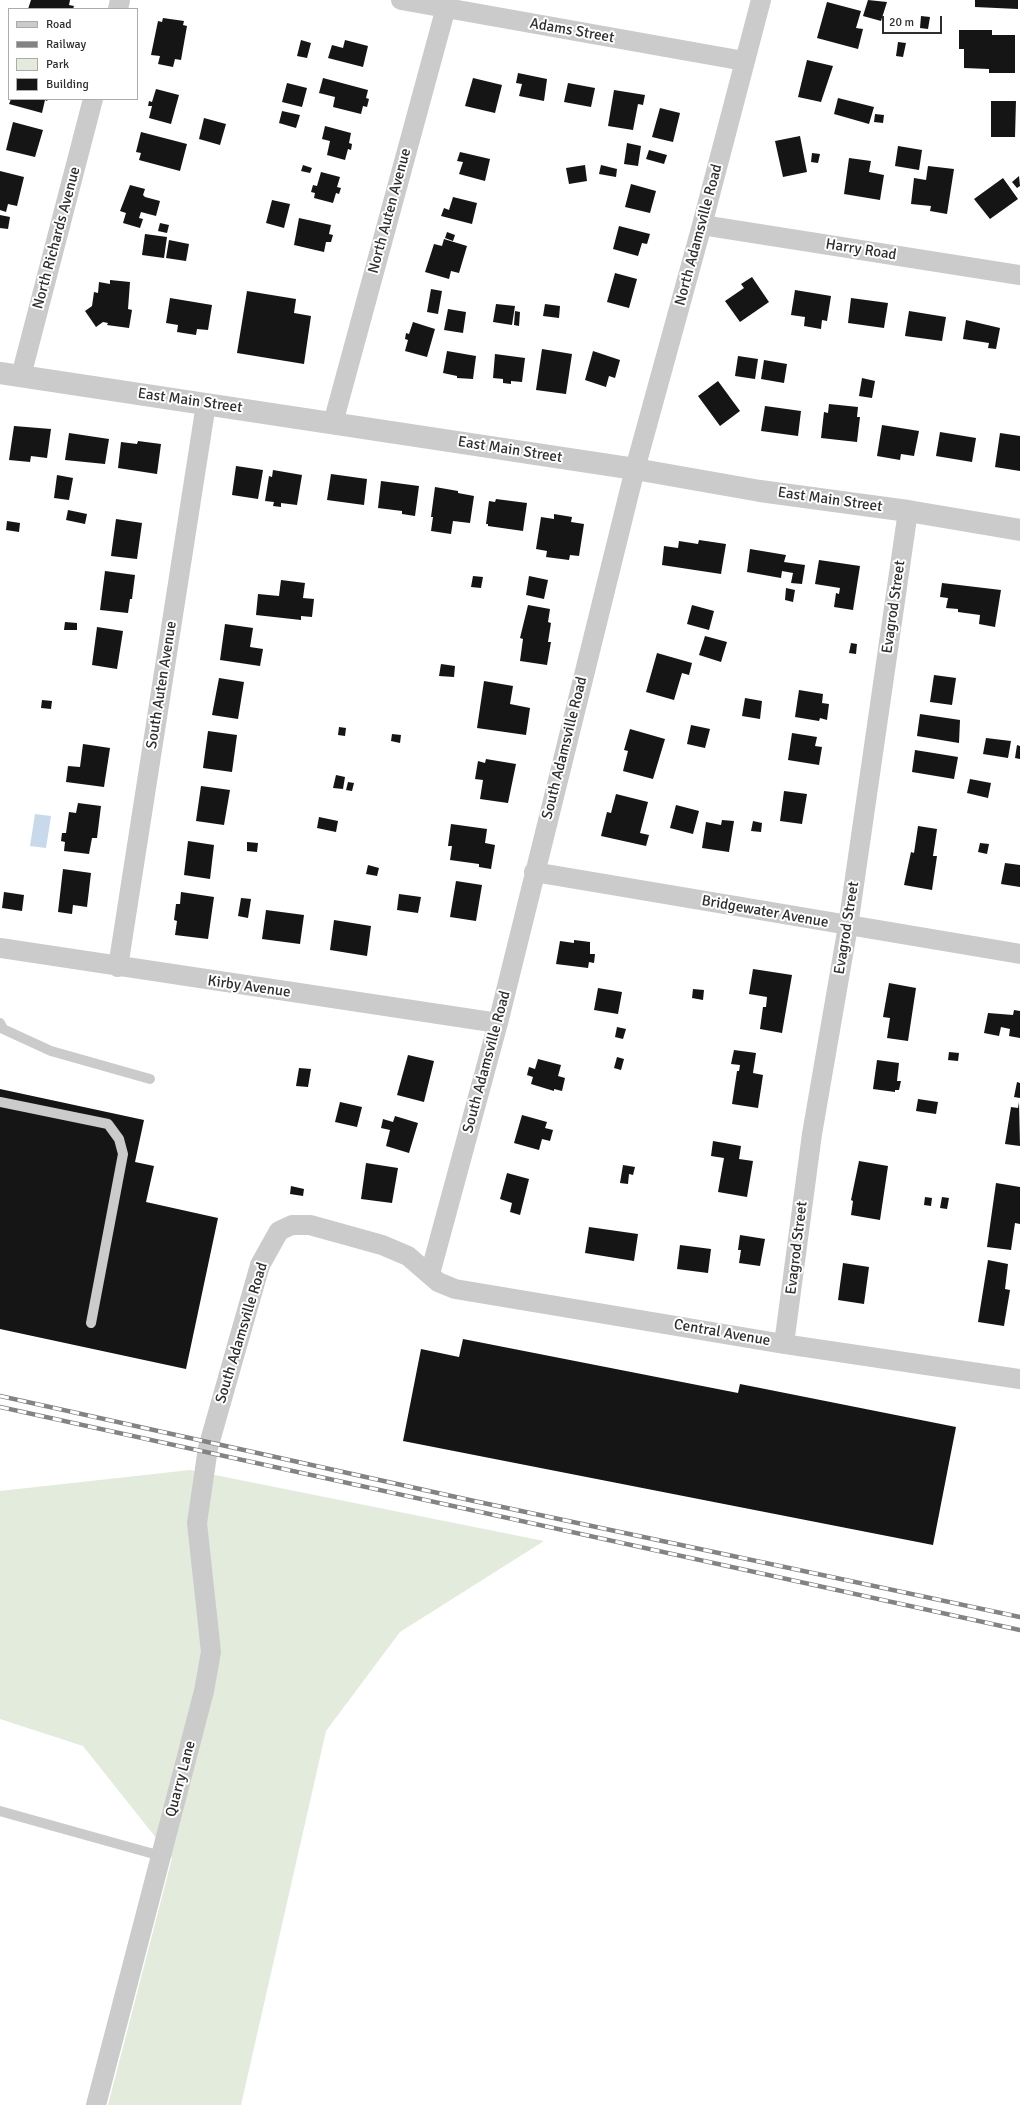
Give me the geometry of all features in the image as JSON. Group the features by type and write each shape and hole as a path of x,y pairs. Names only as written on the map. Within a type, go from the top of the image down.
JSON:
{"street":[{"name":"Adams Street","path":"401,0 447,4 744,61"},
{"name":"North Adamsville Road","path":"635,469 702,225 761,0"},
{"name":"North Auten Avenue","path":"332,423 447,4"},
{"name":"North Richards Avenue","path":"10,374 93,100"},
{"name":"Harry Road","path":"702,225 1020,275"},
{"name":"East Main Street","path":"10,374 635,469 760,491 908,511 1020,530"},
{"name":"South Auten Avenue","path":"118,967 206,404"},
{"name":"South Adamsville Road","path":"208,1448 260,1265 279,1231 292,1225 310,1225 382,1245 408,1256 430,1274 498,1024 534,872 635,469"},
{"name":"Evagrod Street","path":"784,1344 812,1134 848,926 908,511"},
{"name":"Bridgewater Avenue","path":"534,872 1020,954"},
{"name":"Kirby Avenue","path":"0,948 498,1024"},
{"name":"Central Avenue","path":"430,1274 438,1282 455,1289 784,1344 1020,1378"},
{"name":"Quarry Lane","path":"96,2105 204,1691 211,1652 197,1523 208,1448"}],"lane":[{"path":"0,1023 3,1029 51,1051 150,1079"},
{"path":"0,1102 108,1124 119,1139 123,1154 91,1323"},
{"path":"0,1811 161,1856"}],"green space":[{"path":"190,1470 544,1541 400,1632 326,1731 241,2105 108,2105 172,1858 83,1746 0,1719 0,1491"}],"water":[{"path":"35,814 51,816 46,848 30,846"}],"building":[{"path":"31,0 70,0 69,5 74,6 73,8 28,8"},
{"path":"868,0 887,2 881,21 863,16"},
{"path":"975,0 1018,0 1018,9 975,7"},
{"path":"827,2 861,11 856,28 863,29 858,49 817,38"},
{"path":"921,16 930,17 928,29 920,28"},
{"path":"163,18 184,21 183,25 187,26 181,60 175,59 173,67 158,64 160,56 151,55 158,21 162,22"},
{"path":"959,30 992,30 992,35 1015,35 1015,73 989,73 989,69 964,68 964,49 959,49"},
{"path":"301,40 311,43 307,58 297,56"},
{"path":"345,40 368,46 363,67 328,58 332,45 343,48"},
{"path":"898,42 906,43 903,57 896,56"},
{"path":"807,60 833,66 821,102 798,97"},
{"path":"518,73 547,79 544,101 519,96 522,84 516,83"},
{"path":"323,78 368,90 366,98 369,99 367,107 363,106 361,114 333,107 335,97 319,93"},
{"path":"473,78 502,85 495,113 465,106"},
{"path":"287,83 307,88 302,107 282,102"},
{"path":"568,83 595,88 591,107 564,102"},
{"path":"156,89 179,95 171,124 149,118 152,106 148,106 149,101 152,102"},
{"path":"614,90 645,95 643,105 638,104 633,130 608,126"},
{"path":"838,98 874,107 869,124 834,114"},
{"path":"11,100 45,100 42,113 9,104"},
{"path":"991,101 1016,101 1015,137 991,137"},
{"path":"660,108 680,113 673,142 652,137"},
{"path":"282,111 300,115 296,128 279,123"},
{"path":"875,114 884,115 883,123 874,122"},
{"path":"204,118 226,124 220,145 199,139"},
{"path":"13,122 43,130 35,157 6,150"},
{"path":"325,126 351,133 349,143 352,144 351,150 348,149 345,160 327,155 330,141 322,139"},
{"path":"141,132 187,144 180,171 139,160 141,153 136,152"},
{"path":"800,136 807,172 783,177 775,141"},
{"path":"627,143 641,146 638,166 624,164"},
{"path":"898,146 922,150 919,170 895,166"},
{"path":"649,150 667,155 664,164 646,159"},
{"path":"460,152 490,159 485,181 459,174 463,162 457,161"},
{"path":"812,153 820,154 818,163 811,162"},
{"path":"849,158 871,161 869,172 884,175 880,200 844,194"},
{"path":"303,165 312,168 310,173 301,171"},
{"path":"585,165 587,181 569,184 566,168"},
{"path":"601,165 617,169 616,177 599,174"},
{"path":"928,166 954,169 947,214 930,211 931,206 911,204 914,178 926,180"},
{"path":"0,171 24,177 17,206 8,204 6,212 0,210"},
{"path":"321,172 340,177 337,187 341,188 339,194 336,193 333,203 314,198 315,193 311,192 313,185 317,186"},
{"path":"1019,176 1020,186 1017,188 1012,182"},
{"path":"1003,178 1018,199 990,219 974,199"},
{"path":"631,184 656,191 650,213 625,207"},
{"path":"130,185 145,189 143,195 145,197 160,201 156,216 141,212 139,218 143,219 140,228 123,223 126,213 120,211"},
{"path":"453,197 477,203 472,224 441,216 444,208 449,210"},
{"path":"272,200 290,204 284,228 266,223"},
{"path":"0,215 10,217 8,229 0,228"},
{"path":"299,218 331,225 329,234 333,235 331,242 326,242 324,252 294,245"},
{"path":"160,223 169,225 167,233 158,231"},
{"path":"619,226 650,234 647,244 642,243 638,256 613,249"},
{"path":"447,232 455,235 453,241 445,238"},
{"path":"145,234 167,237 164,258 142,255"},
{"path":"444,239 467,246 459,273 451,271 449,279 425,272 434,244 442,246"},
{"path":"169,240 189,244 186,261 166,258"},
{"path":"615,273 637,279 629,308 607,302"},
{"path":"752,277 769,302 740,322 725,301 744,288 741,284"},
{"path":"110,280 130,282 128,309 132,310 129,328 107,325 108,323 103,322 96,327 85,311 92,306 94,292 98,293 99,282 110,284"},
{"path":"431,289 442,291 438,314 427,312"},
{"path":"795,290 831,296 827,321 822,320 821,329 804,326 805,317 791,315"},
{"path":"247,291 296,299 294,313 311,316 304,364 237,353"},
{"path":"170,298 212,305 208,330 197,329 196,335 177,332 178,325 166,323"},
{"path":"851,298 888,303 884,328 848,323"},
{"path":"496,304 515,306 512,325 493,322"},
{"path":"545,304 560,306 559,318 543,316"},
{"path":"448,309 466,312 463,333 444,330"},
{"path":"515,311 520,312 519,326 514,325"},
{"path":"909,311 946,317 942,341 905,336"},
{"path":"966,320 1000,328 996,349 988,348 989,343 963,339"},
{"path":"413,322 435,329 427,357 405,351 408,340 405,339 406,333 409,334"},
{"path":"542,349 572,354 566,394 536,390"},
{"path":"447,351 476,356 473,379 457,378 457,376 443,373"},
{"path":"593,351 620,360 615,378 609,376 606,387 585,380"},
{"path":"495,354 525,358 522,382 511,381 511,384 503,383 503,379 493,378"},
{"path":"738,356 758,359 755,379 735,376"},
{"path":"764,360 787,364 784,383 761,379"},
{"path":"862,378 875,381 872,398 859,396"},
{"path":"718,381 740,411 720,426 698,396"},
{"path":"829,404 858,407 857,417 860,417 857,442 821,438 824,412 828,413"},
{"path":"765,406 801,411 798,436 761,431"},
{"path":"882,425 919,431 914,456 901,454 900,460 877,456"},
{"path":"14,426 51,429 47,458 31,456 30,462 9,460"},
{"path":"940,432 976,438 972,462 936,456"},
{"path":"69,433 109,439 105,464 65,460"},
{"path":"1000,433 1020,436 1020,471 995,467"},
{"path":"138,441 161,444 157,474 118,468 121,442 137,444"},
{"path":"236,466 263,470 258,499 232,495"},
{"path":"273,470 302,475 297,505 281,503 281,507 273,506 274,502 265,501 269,476 272,477"},
{"path":"331,474 367,479 364,505 327,500"},
{"path":"57,475 73,478 69,500 54,498"},
{"path":"381,481 419,486 415,516 402,514 402,511 378,508"},
{"path":"435,487 458,491 458,493 474,496 470,523 453,521 451,534 431,531 433,517 431,517"},
{"path":"496,499 527,503 523,531 488,526 488,524 486,524 489,501 495,502"},
{"path":"68,510 87,514 85,524 66,520"},
{"path":"554,514 572,517 571,522 584,524 579,556 570,555 569,560 546,557 547,551 536,549 541,517 554,519"},
{"path":"116,519 142,523 137,559 111,556"},
{"path":"7,521 20,523 19,532 6,530"},
{"path":"699,540 726,544 721,574 662,565 664,546 678,548 679,541 698,544"},
{"path":"750,549 786,555 784,562 805,565 802,584 791,583 793,573 782,571 781,578 747,572"},
{"path":"819,560 860,566 853,610 834,607 836,593 839,594 840,588 815,584"},
{"path":"105,571 135,575 132,599 130,599 128,613 100,610"},
{"path":"473,576 483,577 481,588 471,587"},
{"path":"529,576 548,580 544,599 526,595"},
{"path":"281,580 305,583 303,598 314,599 312,617 301,616 301,620 256,615 258,594 279,596"},
{"path":"942,583 1001,590 995,627 979,624 980,615 958,612 958,609 946,608 948,598 940,597"},
{"path":"786,588 795,590 793,602 785,600"},
{"path":"528,605 550,609 548,622 551,623 548,642 551,642 547,665 520,661 523,639 520,638"},
{"path":"692,605 714,611 709,630 687,624"},
{"path":"65,622 77,623 77,630 64,630"},
{"path":"225,624 253,628 250,647 263,649 260,666 220,660"},
{"path":"97,627 123,631 117,669 92,665"},
{"path":"705,636 727,642 721,662 699,655"},
{"path":"851,643 857,644 856,654 849,653"},
{"path":"657,653 692,663 689,675 682,673 674,700 646,692"},
{"path":"441,664 455,666 454,677 439,676"},
{"path":"934,675 956,678 952,705 930,702"},
{"path":"219,678 244,682 238,719 212,715"},
{"path":"484,681 513,686 510,704 530,708 526,735 477,728"},
{"path":"799,690 823,694 822,703 829,704 827,720 820,718 819,721 795,717"},
{"path":"745,698 762,701 760,719 742,716"},
{"path":"42,700 52,701 51,709 41,708"},
{"path":"920,714 960,720 959,743 917,736"},
{"path":"691,725 710,729 705,748 687,744"},
{"path":"339,727 346,728 345,736 338,735"},
{"path":"630,729 665,739 653,779 623,771 628,751 624,750"},
{"path":"208,731 237,735 232,772 203,768"},
{"path":"792,733 817,737 815,746 822,747 819,765 788,760"},
{"path":"392,734 401,735 400,743 391,741"},
{"path":"986,738 1011,741 1008,758 983,754"},
{"path":"83,744 110,748 104,787 66,782 68,766 80,767"},
{"path":"1017,745 1020,746 1020,759 1015,758"},
{"path":"915,750 958,757 954,779 912,772"},
{"path":"486,759 516,764 508,803 480,799 483,780 475,779 478,761 485,763"},
{"path":"336,775 345,777 343,789 333,788"},
{"path":"970,779 991,783 988,798 967,793"},
{"path":"348,782 354,783 352,791 346,790"},
{"path":"201,786 230,790 224,825 196,821"},
{"path":"784,791 807,794 802,824 780,821"},
{"path":"616,794 648,802 640,833 649,835 646,846 601,836 607,812 611,813"},
{"path":"78,803 101,806 97,838 92,838 89,854 64,851 65,842 61,841 62,833 66,833 69,812 76,813"},
{"path":"676,805 699,811 693,834 670,828"},
{"path":"319,817 338,821 336,832 317,828"},
{"path":"722,820 734,821 729,852 702,848 706,822 721,825"},
{"path":"753,821 762,823 761,832 751,831"},
{"path":"451,824 487,829 485,843 495,845 491,869 479,867 479,864 450,860 452,846 448,846"},
{"path":"918,826 937,829 933,856 937,856 932,890 904,885 911,852 914,853"},
{"path":"188,841 214,845 210,879 184,875"},
{"path":"247,842 258,843 257,852 247,851"},
{"path":"980,843 989,844 987,854 978,852"},
{"path":"1005,863 1020,865 1020,887 1001,884"},
{"path":"368,865 379,868 377,876 366,874"},
{"path":"63,869 91,873 87,907 73,905 72,914 58,912"},
{"path":"456,881 482,885 476,921 450,917"},
{"path":"4,892 24,895 22,911 2,908"},
{"path":"181,892 214,897 208,939 175,935 177,921 174,920 176,904 180,904"},
{"path":"399,894 421,897 418,913 397,910"},
{"path":"241,898 251,899 248,918 238,916"},
{"path":"266,910 304,915 300,944 262,939"},
{"path":"334,920 371,926 367,956 330,950"},
{"path":"574,940 590,942 590,954 595,954 594,963 589,962 588,968 556,964 560,941 574,943"},
{"path":"753,969 792,975 782,1033 760,1029 763,1007 766,1007 767,997 749,994"},
{"path":"889,983 916,988 908,1041 887,1038 890,1018 883,1017"},
{"path":"598,988 622,992 618,1014 594,1010"},
{"path":"693,989 704,990 703,1000 692,998"},
{"path":"1014,1010 1020,1011 1020,1038 1009,1036 1010,1029 1001,1027 999,1036 984,1033 988,1013 1013,1015"},
{"path":"617,1027 626,1029 623,1039 615,1037"},
{"path":"734,1050 756,1053 753,1073 763,1075 758,1108 732,1104 737,1071 739,1071 740,1065 731,1064"},
{"path":"949,1052 959,1053 958,1061 948,1060"},
{"path":"408,1055 434,1061 424,1102 397,1095"},
{"path":"617,1057 624,1059 621,1070 614,1068"},
{"path":"538,1059 561,1065 558,1076 565,1078 562,1091 554,1089 554,1091 531,1084 533,1077 527,1075 529,1067 535,1069"},
{"path":"877,1060 899,1063 897,1081 901,1081 899,1090 895,1090 895,1092 873,1089"},
{"path":"299,1068 311,1069 308,1087 296,1086"},
{"path":"1017,1082 1020,1083 1020,1098 1014,1097"},
{"path":"0,1089 144,1120 135,1162 154,1166 146,1202 218,1218 186,1369 0,1329"},
{"path":"918,1099 938,1102 936,1114 916,1111"},
{"path":"340,1102 362,1107 357,1127 335,1122"},
{"path":"1019,1102 1020,1146 1005,1144 1011,1107 1018,1108"},
{"path":"522,1115 547,1122 545,1128 553,1130 550,1141 542,1139 539,1150 514,1143"},
{"path":"395,1116 418,1123 409,1153 386,1146 390,1130 381,1128 383,1119 393,1122"},
{"path":"713,1141 741,1146 739,1159 753,1161 747,1197 718,1192 724,1158 711,1156"},
{"path":"859,1161 888,1166 880,1220 851,1215 853,1201 851,1200"},
{"path":"366,1163 398,1168 392,1203 361,1199"},
{"path":"623,1165 635,1167 633,1175 629,1174 628,1184 620,1183"},
{"path":"507,1173 529,1179 520,1215 510,1212 512,1203 500,1199"},
{"path":"996,1183 1020,1187 1020,1224 1015,1223 1011,1250 987,1247"},
{"path":"291,1186 304,1189 303,1196 290,1194"},
{"path":"925,1197 932,1198 931,1206 924,1205"},
{"path":"942,1197 949,1198 947,1209 940,1208"},
{"path":"589,1227 638,1234 634,1261 585,1253"},
{"path":"740,1235 765,1239 760,1266 739,1263 741,1250 738,1250"},
{"path":"680,1245 711,1249 708,1273 677,1269"},
{"path":"988,1260 1008,1264 1005,1289 1010,1290 1004,1326 978,1322"},
{"path":"843,1263 869,1267 864,1304 838,1300"},
{"path":"463,1339 738,1393 740,1384 956,1427 933,1545 403,1441 421,1349 459,1357"}],"railway":[{"path":"0,1396 474,1501 1020,1617"},
{"path":"0,1407 1020,1630"}]}
